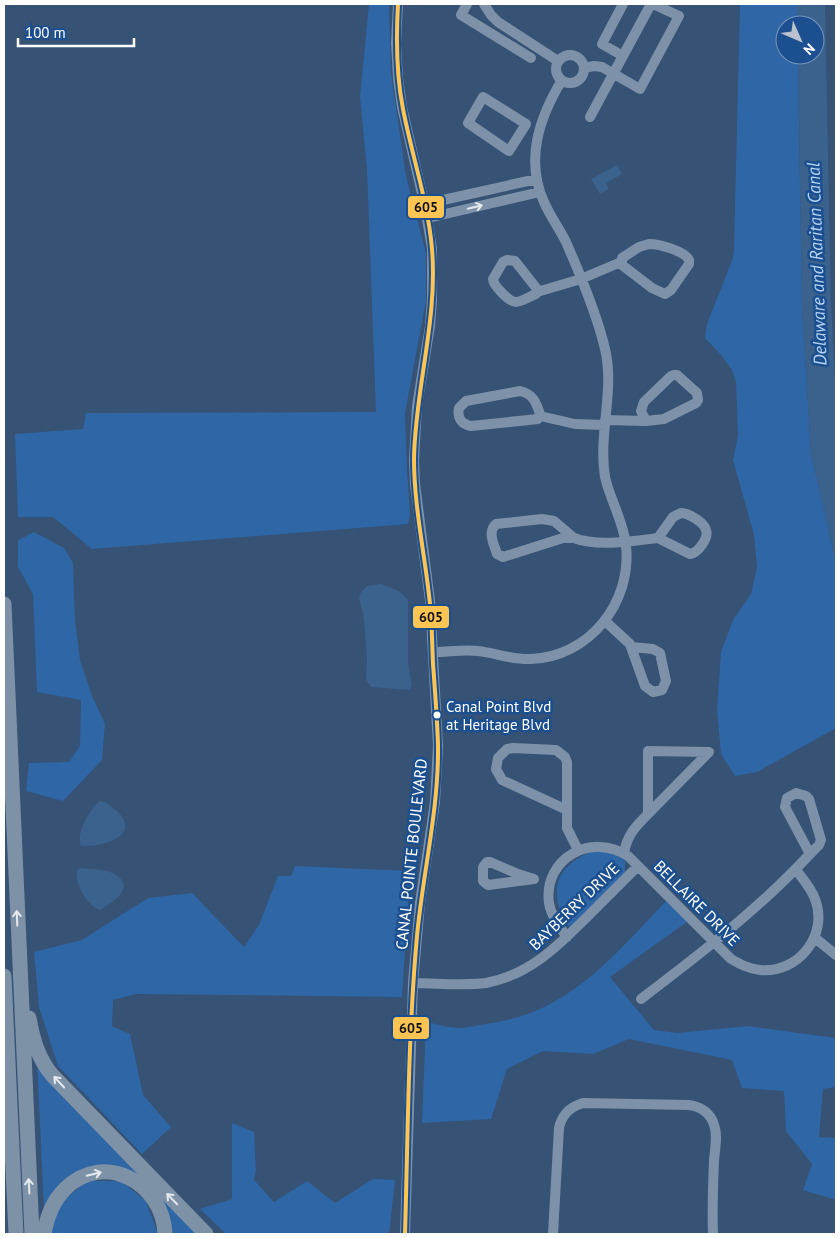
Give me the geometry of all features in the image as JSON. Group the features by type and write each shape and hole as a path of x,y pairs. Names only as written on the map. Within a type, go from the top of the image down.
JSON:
{"highway":[{"path":"4,604 32,1234"},
{"path":"19,955 34,1040 46,1068 206,1234"},
{"path":"4,976 4,1009 16,1234"},
{"path":"44,1234 50,1211 66,1188 87,1175 103,1172 125,1176 140,1184 150,1193 162,1214 165,1234"}],"street":[{"name":"CANAL POINTE BOULEVARD","path":"398,4 396,43 402,107 428,218 432,249 430,326 417,406 414,460 415,484 430,601 438,746 437,774 420,904 413,984 405,1234"},
{"path":"467,4 461,15 531,58"},
{"path":"484,4 498,22 558,61"},
{"path":"623,56 602,44 624,4"},
{"path":"584,68 602,67 613,74 640,89 679,16 652,4 613,74 590,116"},
{"path":"564,56 574,56 582,63 584,68 583,74 576,81 567,83 562,80 556,71 558,61 564,56"},
{"path":"433,652 475,650 515,659 545,658 573,647 587,639 613,610 623,586 627,559 626,542 605,476 603,457 608,376 607,355 581,279 565,240 540,192 537,180 535,149 539,127 545,111 562,80"},
{"path":"526,124 509,151 468,123 483,97 526,124 539,127"},
{"path":"425,204 537,180"},
{"path":"428,218 540,192"},
{"path":"537,292 515,261 504,262 493,279 494,285 512,301 520,301 537,292 581,279 621,262 622,258 649,244 684,254 689,260 671,290 665,294 640,280 627,270 621,262"},
{"path":"540,416 534,400 526,392 520,391 466,401 459,408 458,413 462,422 471,426 538,418 540,416 575,424 646,421 664,419 696,403 697,393 678,375 671,376 644,402 641,411 646,421"},
{"path":"574,538 554,522 542,518 496,524 490,532 496,554 503,557 563,538 597,542 626,542 658,538 690,554 694,554 697,552 707,531 703,525 685,513 681,513 673,517 658,538"},
{"path":"605,621 630,644 631,647 645,686 653,692 662,690 666,682 660,653 653,649 631,647"},
{"path":"567,810 502,780 496,769 498,758 502,753 513,748 556,750 561,752 567,762 567,810 567,828 578,850"},
{"path":"624,853 628,836 632,830 648,814 709,752 648,751 648,814"},
{"path":"641,999 715,942 773,892 819,845 821,835 809,800 806,796 796,793 787,798 785,808 810,854"},
{"name":"BELLAIRE DRIVE","path":"550,883 563,860 578,850 594,846 605,846 624,853 731,959 741,965 759,970 770,970 788,966 796,961 810,946 814,938 819,918 817,903 810,888 796,870"},
{"name":"BAYBERRY DRIVE","path":"413,984 469,984 502,979 517,974 542,960 567,938 638,866"},
{"path":"534,879 550,883 549,893 552,912 567,938"},
{"path":"814,938 836,955"},
{"path":"553,1234 560,1121 569,1109 583,1103 688,1105 699,1107 711,1117 716,1131 712,1209 713,1234"}],"shaded area":[{"path":"369,4 389,4 391,73 406,176 426,253 426,301 405,413 410,514 408,524 92,549 53,517 18,517 15,434 83,429 86,413 376,412 367,169 360,97"},
{"path":"740,4 797,4 797,15 775,15 775,65 798,65 802,307 811,453 836,562 836,728 757,772 735,776 721,754 717,710 721,652 733,620 751,594 757,567 754,535 733,460 738,436 736,382 732,370 705,338 707,324 733,258"},
{"path":"34,532 64,548 73,563 75,620 80,660 92,696 105,724 102,760 63,801 26,791 29,763 69,762 80,746 81,700 37,692 33,594 18,567 18,540"},
{"path":"597,849 616,854 625,861 625,873 570,927 563,918 559,907 557,886 560,877 564,870 578,858"},
{"path":"295,866 410,871 402,997 136,994 113,1000 112,1026 130,1034 143,1095 171,1127 142,1154 58,1066 39,1007 34,952 82,940 148,898 192,893 244,947 259,925 278,876 291,876"},
{"path":"670,897 691,919 610,977 654,1030 677,1033 748,1026 836,1038 836,1087 823,1089 819,1137 836,1138 836,1200 803,1190 812,1164 786,1131 784,1091 742,1088 732,1060 629,1039 593,1054 543,1051 507,1069 491,1119 422,1123 426,1022 466,1028 516,1018 544,1007 562,997 596,972 627,943"},
{"path":"37,1062 139,1175 94,1167 62,1181 44,1208"},
{"path":"232,1123 254,1132 256,1171 254,1180 274,1202 307,1181 335,1203 373,1179 395,1180 389,1234 226,1234 200,1209 232,1199"},
{"path":"88,1181 121,1181 146,1201 158,1234 48,1234 63,1200"},
{"path":"162,1198 197,1234 169,1234"}],"water":[{"name":"Delaware and Raritan Canal","path":"797,4 825,4 831,306 836,391 836,562 811,453 802,307 798,65 825,65 825,15 797,15"},
{"path":"617,165 622,174 606,183 609,189 600,194 591,179"},
{"path":"381,584 400,592 408,601 408,662 412,686 409,690 371,687 366,680 367,659 364,619 359,597 367,586"},
{"path":"100,801 117,811 124,820 125,827 122,834 116,839 99,845 81,846 80,835 84,822 92,809"},
{"path":"81,868 107,871 119,877 124,887 122,892 100,910 90,904 82,893 77,876 77,870"}],"transit line":[{"name":"605","path":"398,4 397,56 399,83 427,214 432,249 432,302 415,433 414,476 431,612 438,744 436,792 414,973 405,1234"}],"place":[{"name":"Canal Point Blvd at Heritage Blvd","path":"437,715"}]}
